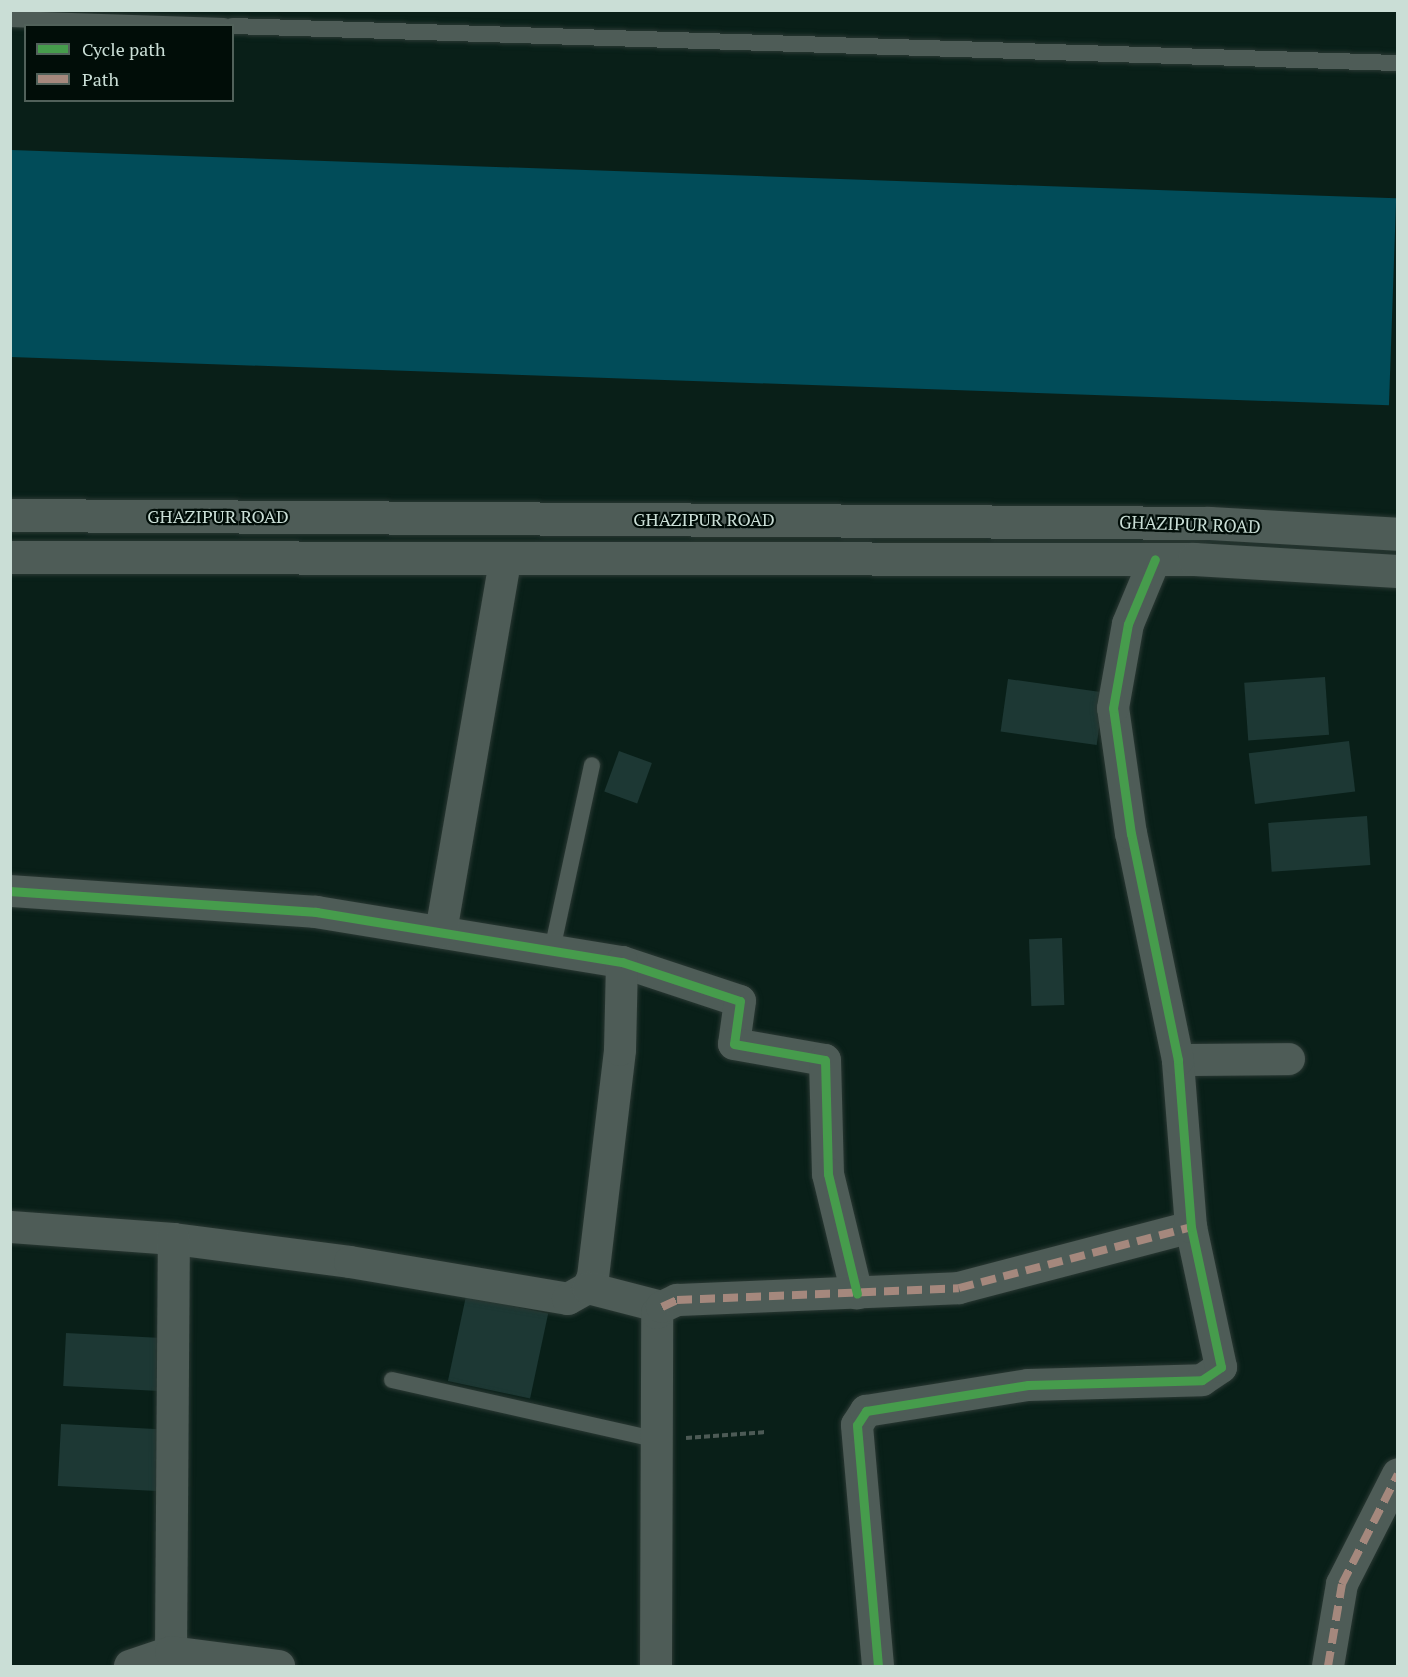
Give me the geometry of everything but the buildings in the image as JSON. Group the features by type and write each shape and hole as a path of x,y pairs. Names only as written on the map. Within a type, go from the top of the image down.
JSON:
{"main road":[{"name":"GHAZIPUR ROAD","path":"10,515 1209,522 1398,534"},
{"name":"GHAZIPUR ROAD","path":"10,557 505,560 1155,559 1398,571"}],"street":[{"path":"878,1666 857,1425 861,1417 872,1408 1028,1385 1202,1380 1217,1373 1222,1358 1191,1227 1178,1060 1131,834 1113,708 1128,624 1155,559"},
{"path":"441,932 505,560"},
{"path":"10,891 316,912 622,962 740,1001 734,1044 825,1060 828,1174 857,1294"},
{"path":"588,1287 620,1050 622,962"},
{"path":"1178,1060 1288,1059"},
{"path":"11,1227 174,1239 568,1299 588,1287 662,1307"},
{"path":"656,1666 657,1313 662,1307 677,1300 959,1288 1191,1227"},
{"path":"171,1652 174,1239"},
{"path":"1328,1666 1342,1584 1398,1474"},
{"path":"130,1666 171,1652 279,1666"}],"lane":[{"path":"10,19 163,24"},
{"path":"234,26 1398,63"},
{"path":"552,950 592,765"},
{"path":"392,1380 658,1440"}],"path":[{"path":"658,1440 766,1432"}],"water":[{"path":"11,150 1396,198 1389,405 10,357"}],"marked path":[{"path":"662,1307 677,1300 959,1288 1191,1227"},
{"path":"1328,1666 1342,1584 1398,1474"}],"cycle path":[{"path":"878,1666 857,1425 866,1411 1028,1385 1202,1380 1221,1367 1191,1227 1178,1060 1131,834 1113,708 1128,624 1155,559"},
{"path":"10,891 316,912 622,962 740,1001 734,1044 825,1060 828,1174 857,1294"}]}
